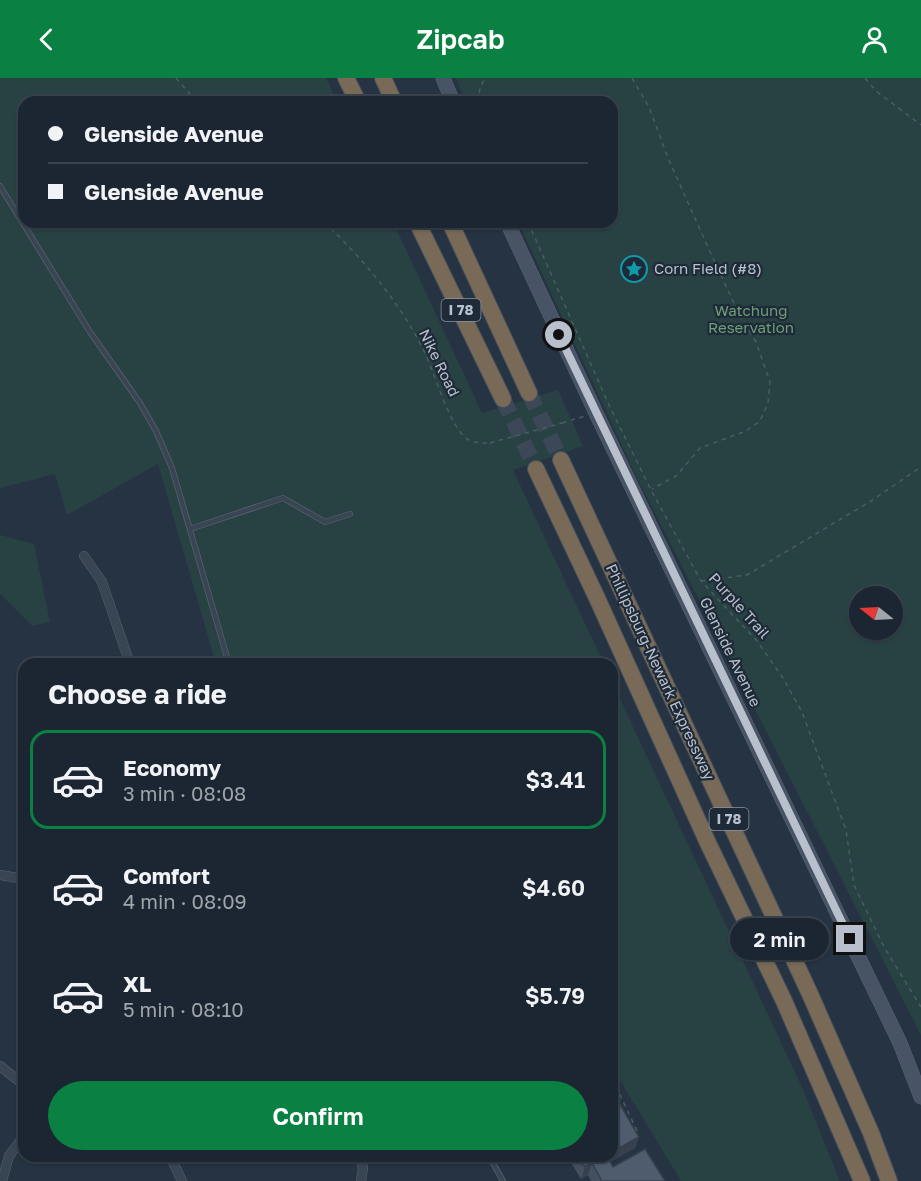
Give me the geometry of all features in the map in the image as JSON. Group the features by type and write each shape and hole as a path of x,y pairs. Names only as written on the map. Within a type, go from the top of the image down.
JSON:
{"highway":[{"path":"346,78 355,96"},
{"path":"383,78 391,96"},
{"name":"I 78","path":"420,228 503,399"},
{"name":"I 78","path":"453,228 530,393"},
{"name":"Phillipsburg-Newark Expressway","path":"561,460 810,994 890,1181"},
{"name":"Phillipsburg-Newark Expressway","path":"536,469 708,843 784,1001 862,1181"}],"main road":[{"path":"443,78 450,96"},
{"name":"Glenside Avenue","path":"510,228 596,413 895,1032 921,1097"}],"street":[{"path":"84,556 102,582 128,658"},
{"path":"0,874 18,878"},
{"path":"0,1066 18,1080"},
{"path":"2,1181 9,1156 18,1144"},
{"path":"173,1162 182,1181"},
{"path":"361,1181 362,1162"}],"lane":[{"path":"0,186 18,215"},
{"path":"26,228 90,332 140,403 172,468 227,658"},
{"path":"189,529 283,498 325,522 350,514"},
{"path":"492,1162 503,1181"}],"path":[{"path":"176,78 192,96"},
{"path":"479,96 485,78"},
{"path":"632,78 649,107 664,149 739,314 756,342 770,382 768,404 760,421 746,431 700,448 676,476 651,490"},
{"path":"865,78 876,91 921,125"},
{"name":"Nike Road","path":"330,228 359,256 403,316 423,348 454,422 463,436 472,442 490,443 596,413"},
{"name":"Purple Trail","path":"531,228 609,405 651,490 701,581 757,641 783,678 802,712 846,830 854,885 884,947 921,1007"},
{"path":"701,581 747,575 871,501 921,467"},
{"path":"618,1091 639,1135"}],"green space":[{"path":"0,78 326,78 334,96 18,96 18,228 396,228 482,413 558,390 583,446 513,470 601,658 214,658 158,464 67,515 55,474 0,488"},
{"name":"Watchung Reservation","path":"456,78 921,78 921,1035 637,478 521,228 618,228 618,96 463,96"},
{"path":"0,535 34,544 50,622 32,626 0,594"},
{"path":"618,695 801,1085 840,1181 681,1181 618,1077"}],"building":[{"path":"618,1101 639,1137 618,1149"},
{"path":"645,1149 665,1181 602,1181 592,1163 585,1167 582,1162 610,1162 613,1167"}],"tunnel":[{"path":"529,393 561,460"},
{"path":"503,399 536,469"}],"place":[{"name":"Corn Field (#8)","path":"634,269"}],"route":[{"path":"559,335 850,939"}]}
